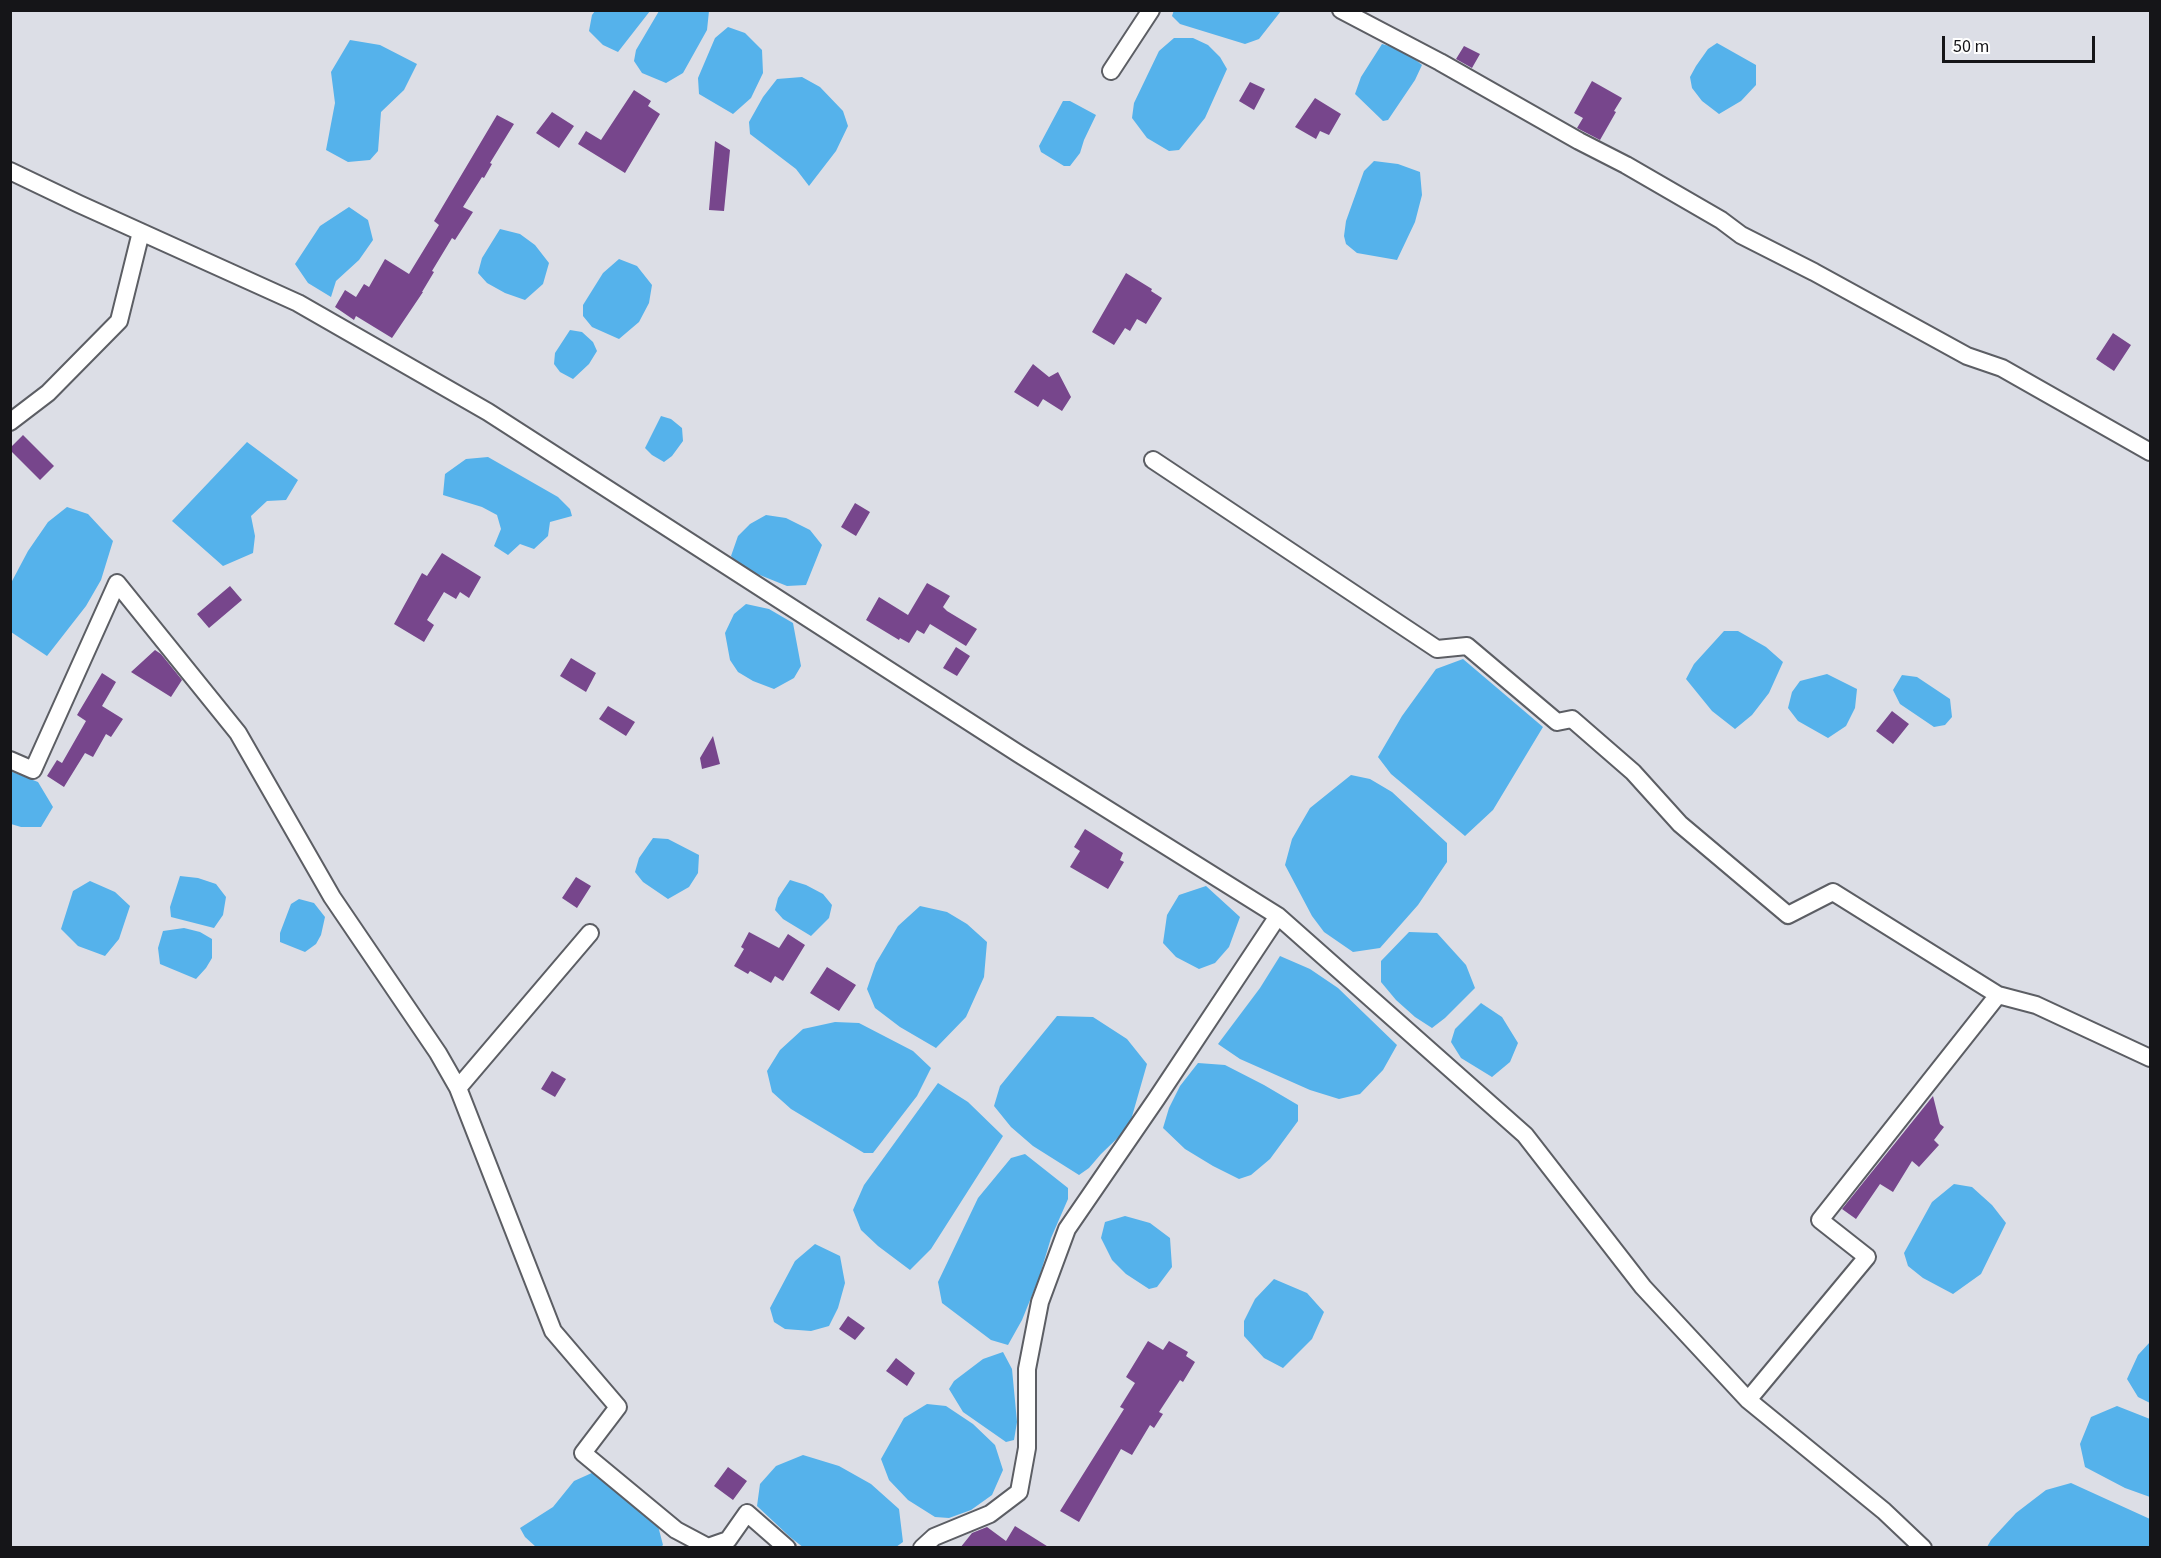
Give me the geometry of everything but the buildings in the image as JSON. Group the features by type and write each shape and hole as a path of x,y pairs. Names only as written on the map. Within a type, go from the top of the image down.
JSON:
{"street":[{"path":"1111,71 1151,10"},
{"path":"1341,10 1626,165 1721,220 1741,235 1814,272 1966,356 2002,368 2151,452"},
{"path":"10,171 298,303 488,412 1019,754 1278,916 1525,1135 1643,1287 1748,1400 1884,1511 1923,1548"},
{"path":"10,422 48,393 119,321 141,232"},
{"path":"1154,460 1437,649 1467,646 1557,722 1572,719 1633,772 1680,824 1788,915 1833,892 1998,995 2036,1005 2151,1058"},
{"path":"10,760 33,770 117,583 238,733 332,897 438,1053 458,1088 553,1331 618,1407 583,1453 676,1530 708,1547 728,1540 747,1513 787,1548"},
{"path":"922,1548 934,1536 990,1514 1018,1492 1028,1448 1027,1369 1040,1302 1067,1229 1278,916"},
{"path":"458,1088 590,933"},
{"path":"1748,1400 1867,1257 1820,1220 1998,995"}],"water":[{"path":"1174,10 1281,11 1259,39 1245,44 1180,24 1172,16"},
{"path":"595,11 650,11 618,52 603,45 589,31"},
{"path":"659,11 709,11 707,30 683,73 666,83 642,73 634,61 636,50"},
{"path":"728,27 745,33 762,50 763,73 751,98 733,114 699,94 698,78 715,38"},
{"path":"1174,38 1193,38 1208,45 1220,57 1227,69 1205,118 1179,150 1169,151 1147,138 1132,118 1134,103 1159,51"},
{"path":"350,40 380,45 417,64 404,90 381,112 378,151 370,160 348,162 326,150 335,103 331,72"},
{"path":"1717,43 1756,65 1756,85 1741,101 1719,114 1702,101 1692,88 1690,77 1708,49"},
{"path":"1382,44 1404,50 1422,65 1415,80 1388,120 1383,121 1355,94 1361,77"},
{"path":"802,77 820,87 843,111 848,126 836,151 809,186 796,169 750,134 749,122 763,97 777,79"},
{"path":"1063,101 1070,101 1096,115 1080,153 1070,166 1064,166 1041,152 1039,146"},
{"path":"1374,161 1398,164 1420,172 1422,195 1415,222 1397,260 1357,253 1346,244 1344,236 1346,221 1364,171"},
{"path":"349,207 368,220 373,240 359,260 336,281 331,297 308,283 295,264 320,226"},
{"path":"500,229 520,234 535,245 549,263 543,284 525,300 487,283 478,273 482,258"},
{"path":"619,259 637,266 652,285 649,303 639,322 619,339 592,327 583,316 583,305 603,273"},
{"path":"570,330 582,332 593,342 597,351 589,364 573,379 560,372 554,364 555,353"},
{"path":"661,416 671,419 682,428 683,441 672,456 664,462 645,448"},
{"path":"247,442 298,480 286,500 267,501 251,516 255,536 253,553 223,566 172,521"},
{"path":"488,457 558,497 570,509 572,516 550,522 548,536 534,549 520,544 508,555 494,546 501,529 497,515 482,507 443,495 445,474 466,459"},
{"path":"67,507 88,514 113,541 101,580 86,606 47,656 11,632 11,583 28,551 48,522"},
{"path":"766,515 786,518 810,530 822,545 806,585 787,586 740,567 731,556 738,536 750,524"},
{"path":"746,604 769,609 793,623 801,666 794,678 774,689 738,672 730,660 725,633 734,614"},
{"path":"1724,631 1738,631 1766,647 1783,662 1769,693 1752,715 1735,729 1712,711 1686,679 1694,664"},
{"path":"1463,659 1543,727 1493,810 1465,836 1391,774 1378,757 1402,716 1436,669"},
{"path":"1827,674 1857,689 1855,708 1846,726 1828,738 1798,721 1788,708 1792,692 1800,681"},
{"path":"1902,675 1917,677 1950,699 1952,717 1945,725 1934,727 1900,704 1893,690"},
{"path":"10,771 38,782 53,807 41,827 21,827 11,824"},
{"path":"1351,775 1370,779 1392,792 1447,843 1447,862 1418,905 1380,948 1353,952 1324,932 1312,916 1285,865 1292,839 1310,808"},
{"path":"653,838 668,839 699,855 698,873 689,887 668,899 643,882 635,872 639,858"},
{"path":"180,876 198,878 216,884 226,897 223,915 214,928 171,917 170,907"},
{"path":"790,880 823,894 832,905 829,918 811,936 783,919 775,910 778,898"},
{"path":"90,881 115,892 130,906 119,939 105,956 78,946 61,929 73,891"},
{"path":"1206,886 1240,917 1229,947 1215,963 1199,969 1176,957 1163,943 1167,915 1179,895"},
{"path":"299,899 314,903 325,917 321,935 316,944 305,952 280,942 280,933 291,904"},
{"path":"920,906 947,912 967,924 987,942 984,977 966,1017 936,1048 900,1027 875,1008 867,989 876,963 898,926"},
{"path":"184,928 200,932 212,939 212,958 196,979 160,964 158,948 163,931"},
{"path":"1409,932 1437,933 1466,965 1475,988 1432,1028 1396,1000 1381,982 1381,961"},
{"path":"1280,956 1310,969 1338,988 1397,1045 1383,1070 1360,1094 1339,1099 1310,1090 1240,1059 1218,1044 1260,988"},
{"path":"1481,1003 1502,1017 1518,1043 1510,1062 1492,1077 1461,1058 1451,1042 1455,1029"},
{"path":"1057,1016 1093,1017 1127,1039 1147,1064 1129,1127 1089,1168 1079,1175 1033,1146 1011,1127 994,1106 1000,1086"},
{"path":"835,1022 859,1023 913,1051 931,1068 917,1096 873,1153 864,1153 791,1109 772,1092 767,1071 780,1050 803,1029"},
{"path":"1198,1063 1225,1065 1298,1105 1298,1121 1270,1159 1251,1175 1239,1179 1213,1166 1185,1149 1163,1128 1169,1108 1180,1086"},
{"path":"938,1083 968,1102 1003,1136 931,1249 910,1270 861,1230 853,1210 864,1185"},
{"path":"1025,1154 1068,1188 1068,1199 1051,1238 1039,1278 1022,1320 1008,1345 991,1340 942,1303 938,1282 978,1198 1011,1158"},
{"path":"1954,1184 1972,1187 1992,1205 2006,1223 1981,1274 1953,1294 1923,1278 1908,1266 1904,1253 1932,1202"},
{"path":"1125,1216 1150,1223 1170,1238 1172,1267 1157,1287 1149,1289 1126,1274 1112,1260 1101,1238 1105,1222"},
{"path":"815,1244 840,1256 845,1283 838,1308 829,1326 811,1331 785,1329 774,1322 770,1308 795,1261"},
{"path":"1274,1279 1307,1293 1324,1312 1312,1339 1283,1368 1264,1358 1244,1336 1244,1321 1255,1299"},
{"path":"2150,1342 2150,1403 2138,1397 2127,1379 2138,1355"},
{"path":"1003,1352 1012,1369 1017,1422 1014,1440 1006,1442 963,1412 949,1389 954,1381 983,1359"},
{"path":"927,1404 946,1406 973,1424 995,1445 1003,1470 992,1495 971,1510 949,1518 935,1517 908,1500 889,1480 881,1459 904,1418"},
{"path":"2117,1406 2150,1419 2150,1497 2125,1488 2085,1467 2080,1444 2091,1417"},
{"path":"803,1455 839,1466 871,1484 899,1509 903,1542 896,1547 804,1548 790,1537 757,1506 760,1484 776,1466"},
{"path":"594,1472 657,1522 663,1545 660,1548 536,1547 525,1537 520,1528 553,1507 574,1481"},
{"path":"2071,1483 2150,1519 2150,1547 1987,1547 2016,1513 2046,1490"}]}
